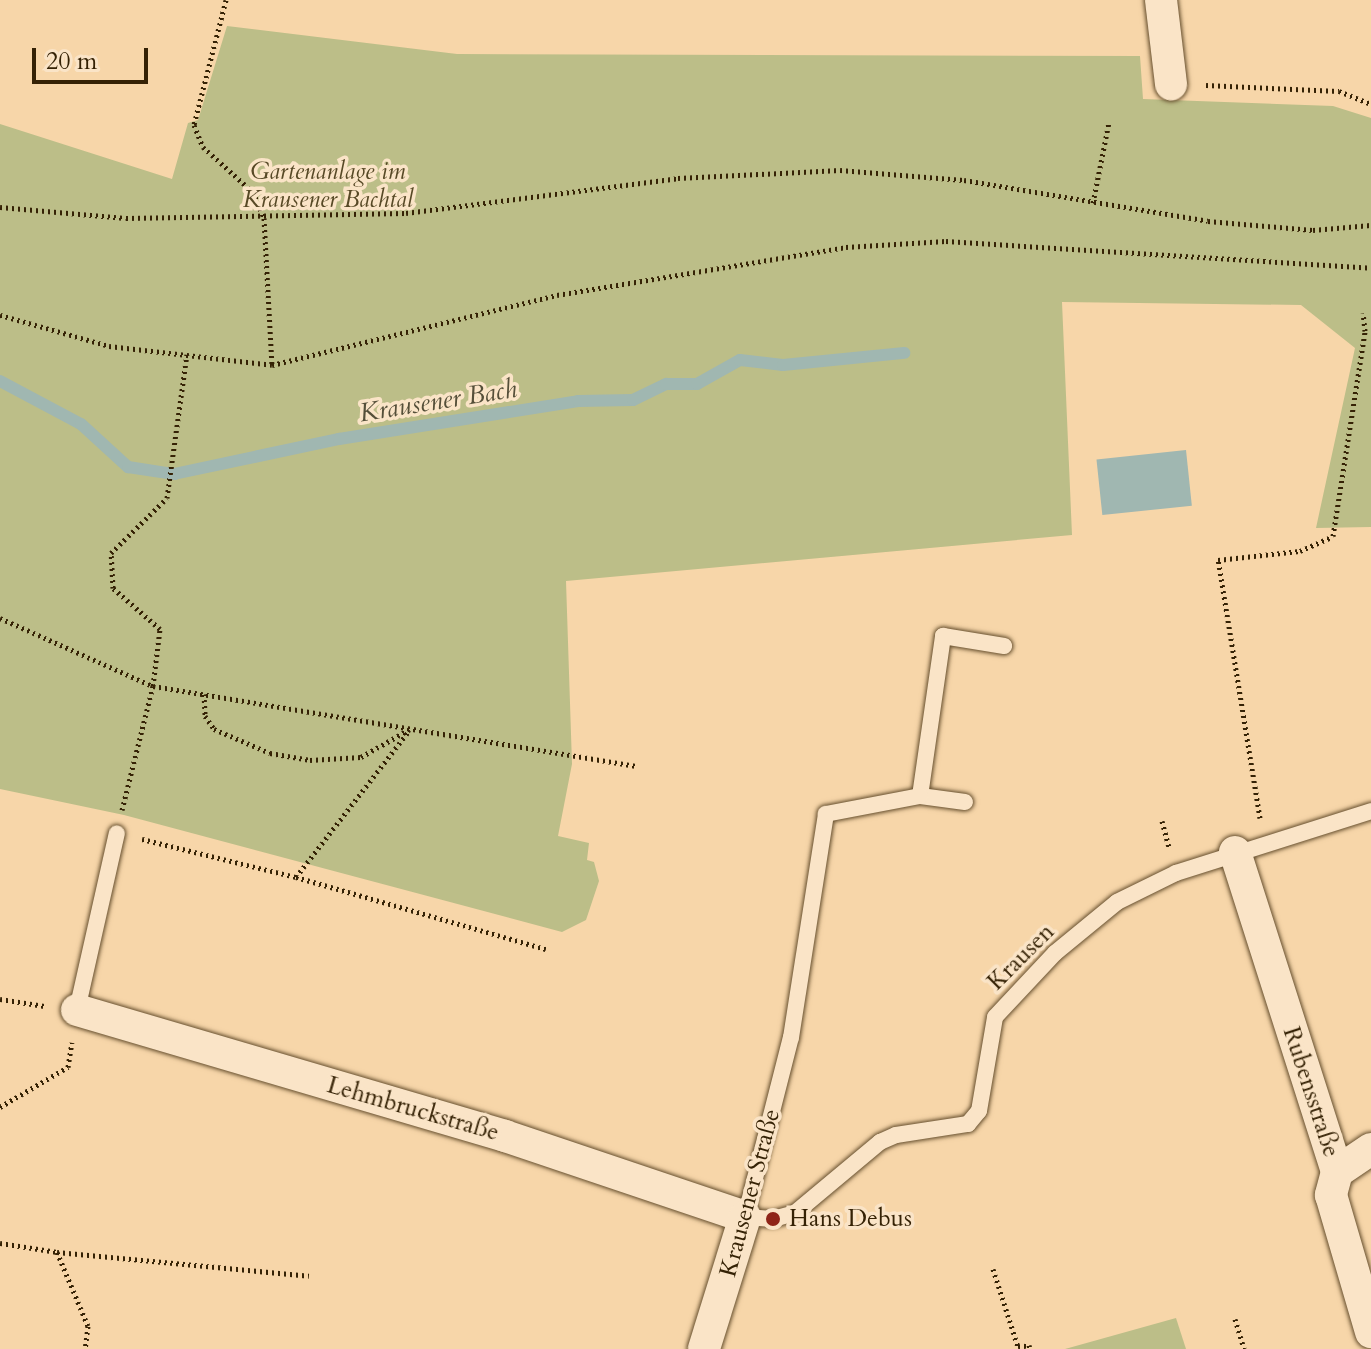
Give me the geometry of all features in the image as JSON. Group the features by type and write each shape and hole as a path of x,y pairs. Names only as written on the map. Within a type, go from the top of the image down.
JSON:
{"street":[{"path":"1161,0 1171,84"},
{"name":"Rubensstraße","path":"1250,848 1337,1172 1331,1195 1371,1332"},
{"name":"Lehmbruckstraße","path":"77,1010 505,1136 745,1217"},
{"path":"1337,1172 1371,1149"},
{"name":"Krausener Straße","path":"704,1349 745,1217"}],"lane":[{"path":"965,802 920,796 943,636 1004,646"},
{"name":"Krausener Straße","path":"745,1217 791,1037 826,814 920,796"},
{"name":"Krausen","path":"745,1217 773,1219 795,1213 880,1142 896,1135 968,1124 979,1111 995,1017 1055,953 1117,902 1176,873 1371,811"},
{"path":"77,1010 117,833"}],"path":[{"path":"226,0 194,125 203,147 253,192 264,218 272,365"},
{"path":"1171,84 1339,91 1371,104"},
{"path":"1093,203 1109,122"},
{"path":"0,207 126,218 264,218 406,213 767,171 929,176 1231,223 1313,230 1371,225"},
{"path":"0,315 109,346 272,365 557,295 846,247 946,241 1371,268"},
{"path":"1250,848 1218,560 1300,551 1333,536 1365,331 1363,313"},
{"path":"187,354 167,498 111,553 113,588 160,629 153,686 117,833 296,877 546,949"},
{"path":"0,618 153,686 636,766"},
{"path":"204,694 205,716 214,729 270,753 310,760 361,757 411,728"},
{"path":"296,877 411,728"},
{"path":"0,999 77,1010"},
{"path":"0,1107 68,1067"},
{"path":"0,1243 57,1252 309,1276"},
{"path":"57,1252 88,1326 85,1349"},
{"path":"993,1269 1018,1347 1029,1345 1030,1349"},
{"path":"1235,1319 1244,1349"}],"green space":[{"name":"Gartenanlage im Krausener Bachtal","path":"227,26 457,54 1140,56 1143,99 1333,106 1371,118 1371,527 1316,528 1355,348 1301,305 1062,302 1072,535 566,581 572,764 558,836 589,843 587,860 594,862 599,881 586,920 562,932 124,815 0,789 0,124 172,179 188,123 198,120"},
{"path":"1176,1318 1186,1349 1065,1349"}],"water":[{"path":"1186,450 1192,506 1102,515 1096,459"}],"waterway":[{"name":"Krausener Bach","path":"0,381 81,424 128,467 174,474 339,439 578,401 633,400 666,384 697,384 740,360 783,365 904,353"}],"place":[{"name":"Hans Debus","path":"773,1219"}]}
